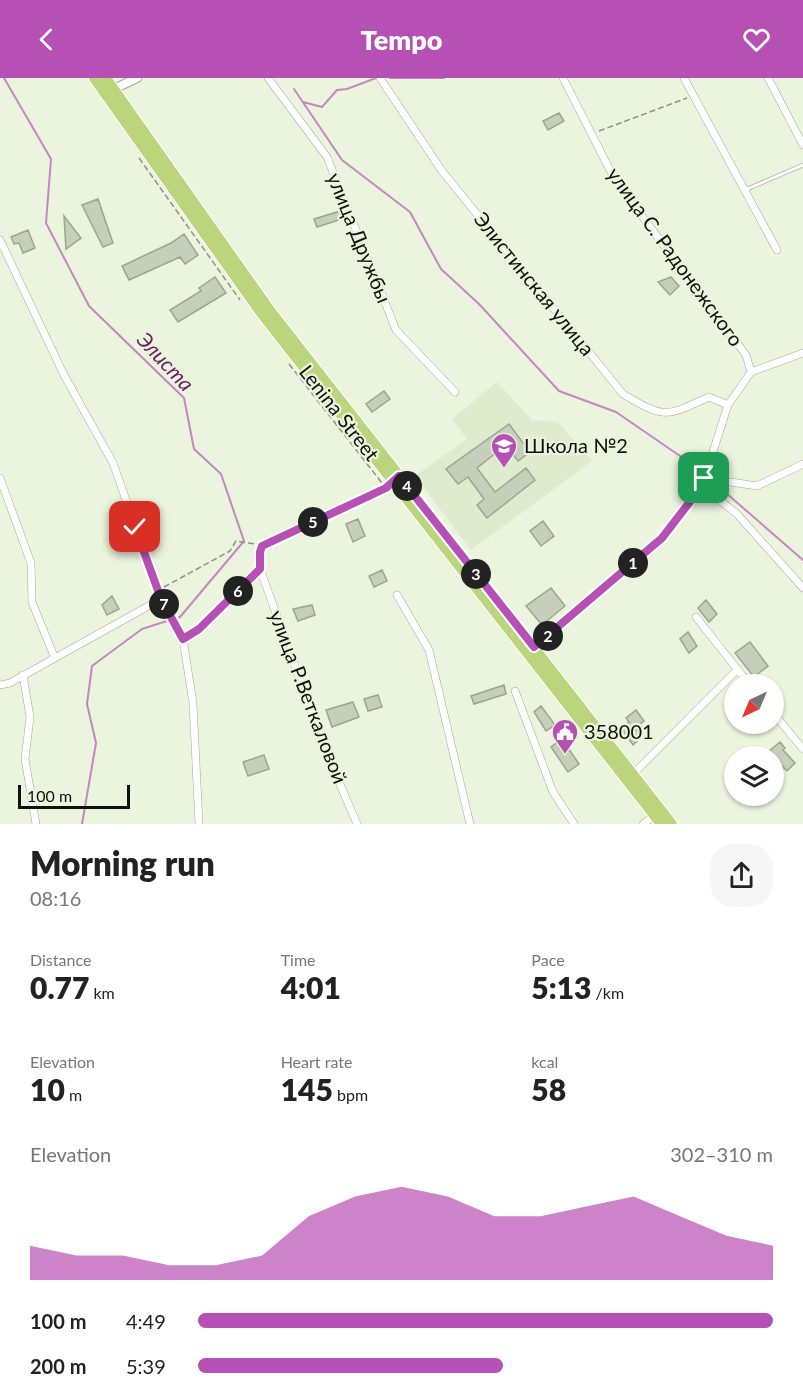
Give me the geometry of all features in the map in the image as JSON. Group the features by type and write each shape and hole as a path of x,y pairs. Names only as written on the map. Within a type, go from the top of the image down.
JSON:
{"main road":[{"name":"Lenina Street","path":"94,78 110,92 261,313 672,824"},
{"name":"Lenina Street","path":"106,78 110,92"},
{"name":"Lenina Street","path":"531,650 658,820"}],"street":[{"path":"110,92 137,78"},
{"name":"улица Дружбы","path":"268,78 327,157 396,330 455,392"},
{"name":"Элистинская улица","path":"380,78 442,171 623,394 655,413 673,414 709,397 728,405"},
{"name":"улица С. Радонежского","path":"563,78 615,180 746,355 751,372"},
{"path":"684,78 777,250"},
{"path":"768,78 803,145"},
{"path":"0,240 63,375 113,463 161,599 183,639 193,703 199,824"},
{"path":"531,650 662,538 702,486 728,405 751,372 803,353"},
{"path":"704,478 757,486 803,464"},
{"path":"0,478 31,563 32,602 54,656"},
{"path":"183,639 199,629 260,569 262,546 386,488 395,478"},
{"path":"702,486 736,514 803,588"},
{"name":"улица Р.Веткаловой","path":"260,569 327,754 357,824"},
{"path":"397,595 429,650 470,824"},
{"path":"0,685 161,599"},
{"path":"696,617 741,674"},
{"path":"633,774 738,670"},
{"path":"22,675 30,717 25,759 36,824"},
{"path":"515,691 553,792 574,824"},
{"path":"784,726 803,749"},
{"path":"643,824 658,820"}],"lane":[{"path":"745,190 803,165"}],"path":[{"path":"591,134 694,95"},
{"path":"158,590 230,551 237,542 248,543"}],"shaded area":[{"name":"Школа №2","path":"497,382 532,420 558,422 592,461 471,550 415,476 467,439 452,419"}],"building":[{"path":"559,113 564,121 548,130 543,121"},
{"path":"98,199 113,243 103,247 82,205"},
{"path":"340,211 342,219 317,227 314,219"},
{"path":"64,216 81,238 66,249"},
{"path":"28,230 35,248 23,253 19,243 14,244 11,237"},
{"path":"184,234 198,255 185,264 180,257 129,280 122,266 171,243"},
{"path":"215,277 226,293 178,322 170,310 201,291 199,288"},
{"path":"671,277 679,286 670,295 658,282"},
{"path":"384,391 390,399 372,412 366,404"},
{"path":"509,424 530,452 518,461 506,445 477,468 495,492 526,468 535,480 487,518 477,505 484,499 468,477 458,484 446,469"},
{"path":"358,519 365,536 353,542 346,524"},
{"path":"543,521 554,536 541,546 530,531"},
{"path":"382,570 387,581 374,587 369,576"},
{"path":"551,588 565,606 542,625 526,606"},
{"path":"112,596 119,609 107,615 102,605"},
{"path":"706,600 717,614 709,622 698,608"},
{"path":"312,605 315,615 298,621 293,609"},
{"path":"688,632 697,646 689,653 680,639"},
{"path":"750,642 768,666 758,674 752,674 735,653"},
{"path":"504,685 506,694 474,704 471,696"},
{"path":"378,695 382,707 368,711 364,699"},
{"path":"353,702 359,717 332,727 326,710"},
{"path":"541,706 555,725 546,731 534,712"},
{"path":"636,710 644,721 635,728 642,737 633,745 621,728 629,722 626,718"},
{"name":"358001","path":"562,739 579,764 568,772 551,747"},
{"path":"784,751 795,763 787,771 784,768"},
{"path":"264,755 269,769 248,776 243,762"}],"waterway":[{"name":"Элиста","path":"4,78 51,159 46,223 89,306 184,398 194,449 221,474 244,541 180,617 175,619"},
{"path":"303,102 322,107 337,90 347,89 376,78"},
{"path":"390,78 444,78"},
{"path":"294,89 342,160 410,212 441,269 479,304 559,391 616,412 696,467"},
{"path":"718,486 803,560"},
{"name":"Элиста","path":"82,824 96,743 87,704 92,666 142,629 170,620"}],"place":[{"name":"Школа №2","path":"504,469"},
{"name":"358001","path":"565,755"}],"route":[{"path":"135,527 161,599 183,639 199,629 260,569 262,546 386,488 399,476 534,647 662,538 702,486 704,478"}]}
